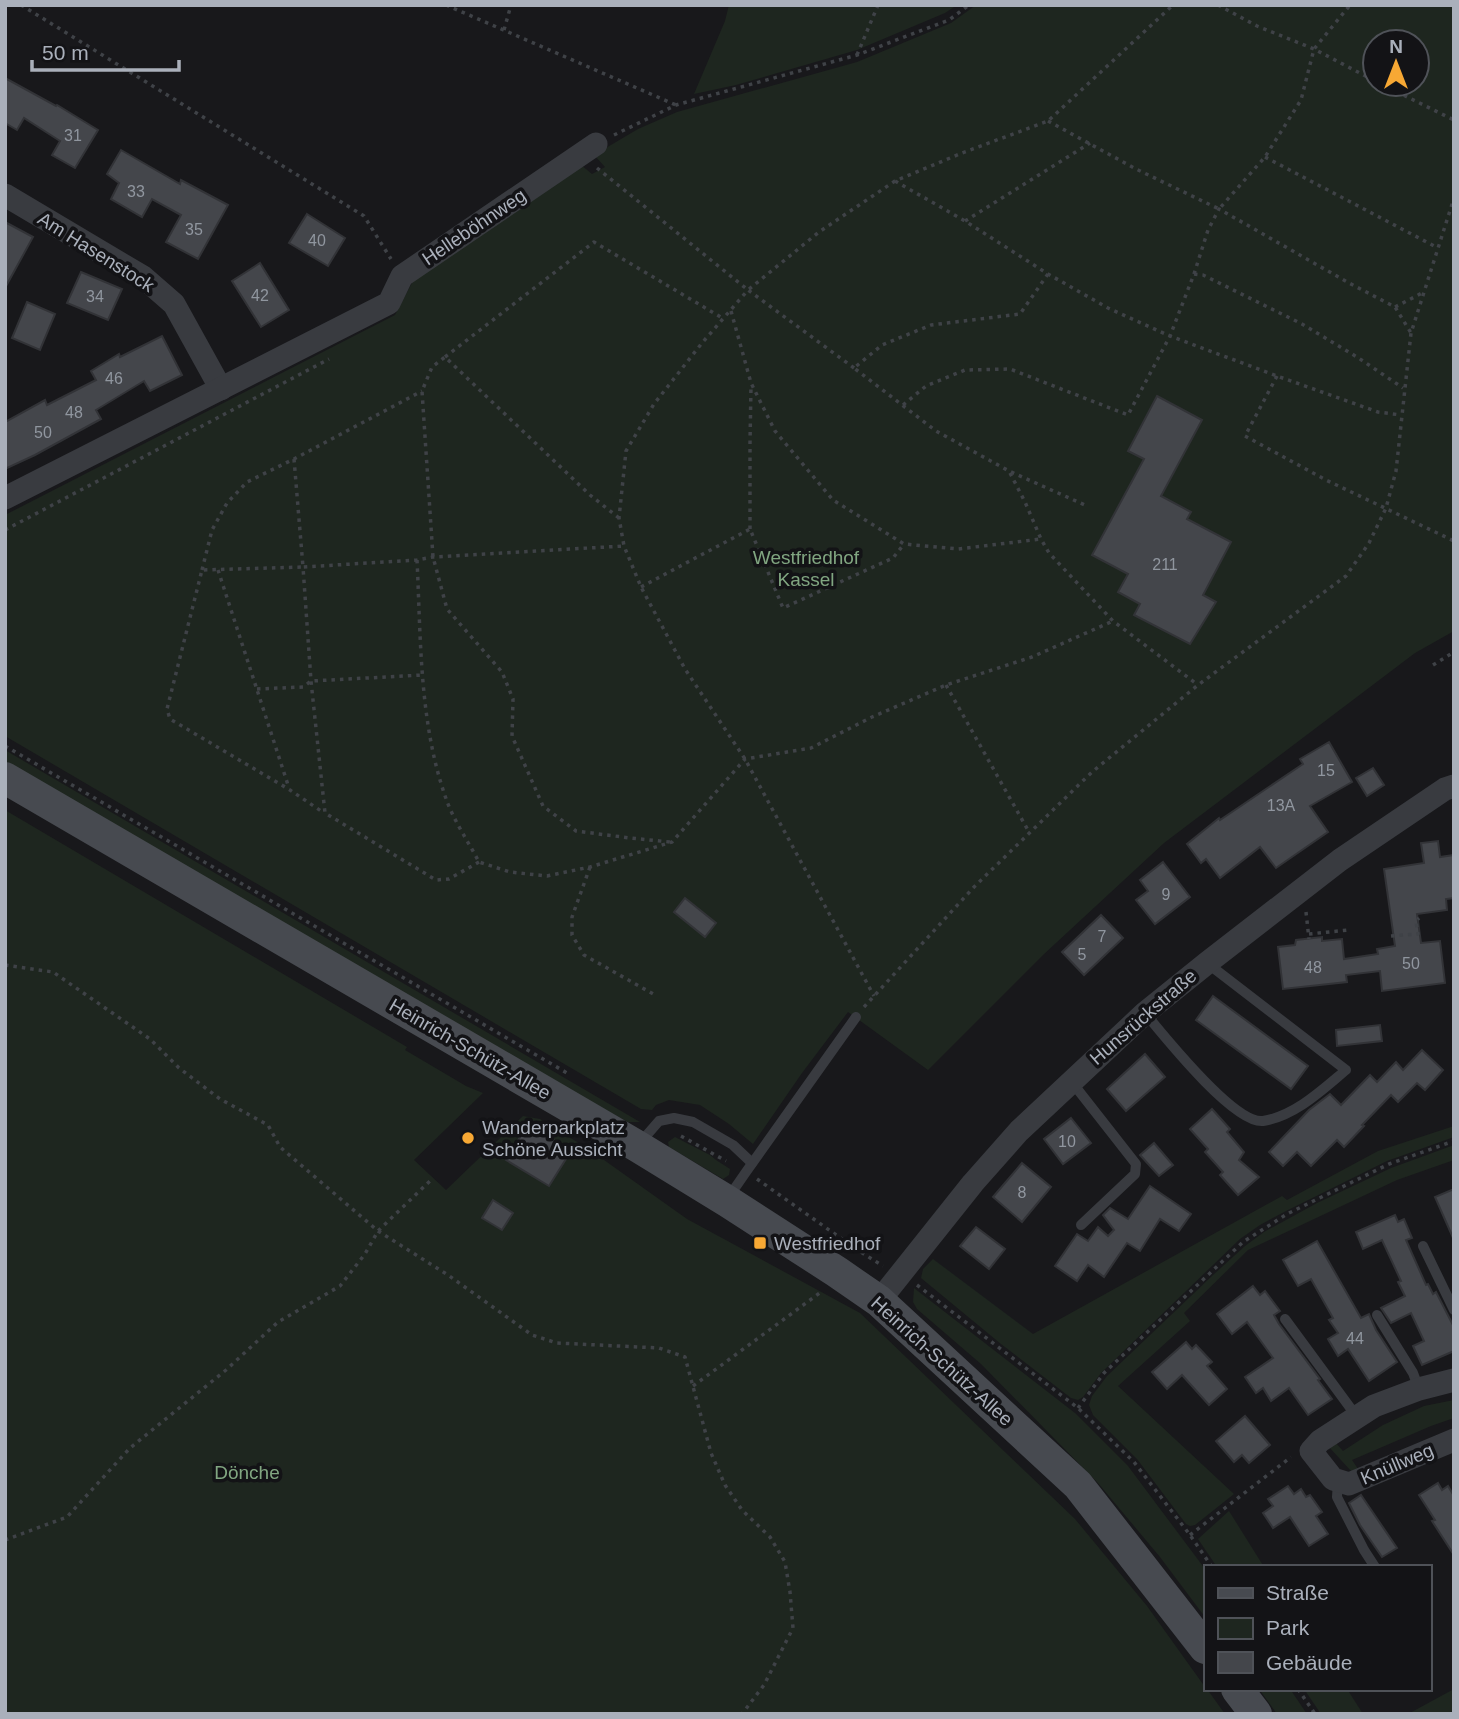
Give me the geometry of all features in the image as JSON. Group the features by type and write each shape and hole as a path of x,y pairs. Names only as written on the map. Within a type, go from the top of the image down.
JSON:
{"main road":[{"name":"Heinrich-Schütz-Allee","path":"5,778 637,1146 727,1201 879,1301 1078,1485 1204,1647"},
{"path":"1239,1691 1256,1714"}],"street":[{"name":"Helleböhnweg","path":"5,498 390,303 402,276 588,149"},
{"name":"Am Hasenstock","path":"5,195 143,277 174,304 221,389"},
{"name":"Hunsrückstraße","path":"879,1301 973,1183 1019,1131 1144,1013 1340,860 1445,789 1454,786"},
{"path":"1311,1451 1320,1441 1374,1406 1419,1389 1454,1381"},
{"name":"Knüllweg","path":"1311,1451 1333,1479 1349,1484 1454,1440"}],"lane":[{"path":"1144,1013 1203,1081 1241,1114 1260,1121 1284,1114 1310,1100 1346,1070 1207,962"},
{"path":"727,1201 856,1017"},
{"path":"1070,1081 1136,1164 1135,1174 1081,1225"},
{"path":"637,1146 659,1121 674,1118 693,1122 733,1145 752,1163"},
{"path":"1423,1247 1454,1310"},
{"path":"1377,1315 1413,1373 1419,1389"},
{"path":"1285,1318 1357,1417"},
{"path":"1338,1480 1337,1497 1374,1565"}],"path":[{"path":"21,5 364,216 402,276"},
{"path":"446,5 676,105"},
{"path":"504,31 511,5"},
{"path":"857,55 878,5"},
{"path":"969,5 949,20 857,55 676,105 588,149 748,290 936,431 1009,471 1087,506"},
{"path":"874,996 745,759 685,669 641,587 624,546 619,518 626,452 654,404 748,290 819,232 895,181 1048,121 1173,5"},
{"path":"1218,5 1256,26 1314,49 1361,74"},
{"path":"903,405 926,386 965,370 1010,369 1128,415 1170,336 1208,230 1219,209 1265,158 1301,100 1314,49 1350,5"},
{"path":"1409,98 1454,120"},
{"path":"1048,121 1136,169 1219,209 1395,307 1411,333"},
{"path":"965,221 1090,143"},
{"path":"1265,158 1438,248"},
{"path":"895,181 1108,308 1170,336 1277,376 1378,412 1401,415"},
{"path":"856,1017 974,887 1092,772 1198,685 1346,576 1369,543 1386,508 1396,471 1411,333 1454,198"},
{"path":"672,842 576,831 543,806 512,736 513,699 502,672 447,609 433,557 422,391 432,367 594,242 724,319"},
{"path":"854,368 881,345 931,325 1020,314 1048,274"},
{"path":"1194,274 1203,275 1303,324 1405,388"},
{"path":"1395,307 1424,292"},
{"path":"731,311 751,383 775,431 833,500 904,544 958,549 1041,539"},
{"path":"445,357 590,495 619,518"},
{"path":"1277,376 1245,436 1326,480 1454,541"},
{"path":"751,383 750,529 783,608 892,558 904,544"},
{"path":"422,391 247,482 227,503 212,530 167,709 170,719 436,880 449,879 479,862"},
{"path":"295,459 311,681 325,813"},
{"path":"1009,471 1049,553 1113,621 1198,685"},
{"path":"641,587 750,529"},
{"path":"202,570 303,567 624,546"},
{"path":"417,560 423,675 431,744 449,806 479,862 510,872 547,876 590,867 672,842 745,759 811,748 946,685 1032,657 1113,621"},
{"path":"218,570 290,790"},
{"path":"1433,665 1454,652"},
{"path":"257,689 303,687 311,681 423,675"},
{"path":"946,685 1029,832"},
{"path":"590,867 572,917 572,934 584,955 655,995"},
{"path":"1391,936 1418,934 1416,920 1419,918"},
{"path":"1309,934 1348,930"},
{"path":"5,965 53,972 150,1039 178,1069 220,1099 268,1125 280,1147 378,1231 448,1275 532,1335 557,1343 659,1348 685,1357 711,1453 725,1485 742,1510 770,1536 785,1562 790,1592 793,1629 764,1685 742,1714"},
{"path":"1078,1408 1104,1373 1243,1242 1287,1214 1389,1164 1454,1141"},
{"path":"5,1540 67,1517 130,1448 226,1370 278,1322 340,1286 365,1254 378,1231 433,1178"},
{"path":"693,1386 825,1289"},
{"path":"1190,1535 1297,1453 1311,1451"},
{"path":"1299,1691 1315,1714"}],"green space":[{"path":"729,5 957,5 945,13 857,50 736,85 694,94 725,21"},
{"name":"Westfriedhof Kassel","path":"976,5 1454,5 1454,631 1415,653 1164,843 1043,955 928,1070 848,1012 753,1144 700,1105 669,1100 656,1105 652,1110 641,1109 5,736 5,515 395,315 413,281 581,165 592,174 605,167 594,155 638,129 677,112 857,62 951,23"},
{"path":"5,750 640,1122 628,1122 526,1068 5,765"},
{"name":"Dönche","path":"5,810 407,1047 405,1050 483,1093 414,1160 446,1190 523,1116 540,1119 590,1150 687,1219 860,1313 1075,1519 1147,1606 1204,1686 1204,1691 1208,1691 1225,1714 5,1714"},
{"path":"1454,1126 1454,1137 1387,1161 1286,1211 1240,1239 1101,1373 1078,1400 1071,1398 1001,1344 921,1278 923,1269 933,1259 1033,1334 1282,1196 1287,1200 1378,1151"},
{"path":"675,1137 730,1169 729,1175 723,1179 669,1147 668,1142"},
{"path":"1454,1145 1454,1160 1397,1180 1248,1250 1184,1313 1190,1321 1118,1386 1234,1494 1195,1525 1186,1524 1137,1459 1093,1415 1089,1405 1092,1396 1107,1376 1213,1275 1264,1232 1391,1168"},
{"path":"914,1288 1075,1413 1128,1466 1204,1568 1204,1616 1160,1557 1098,1483 981,1364 917,1309 913,1302"},
{"path":"1454,1400 1454,1418 1352,1460 1360,1472 1352,1472 1329,1447 1334,1441 1343,1451 1383,1425 1424,1406"},
{"path":"1229,1511 1263,1565 1216,1565 1198,1539"},
{"path":"1454,1689 1454,1714 1408,1714"},
{"path":"1260,1691 1291,1691 1307,1714 1277,1714"},
{"path":"1305,1691 1348,1691 1363,1714 1321,1714"}],"building":[{"path":"5,78 98,130 75,168 52,155 60,141 24,118 17,130 5,123"},
{"path":"121,150 180,184 181,180 228,205 198,259 166,242 181,215 152,199 142,217 111,199 119,183 107,174"},
{"path":"307,214 345,238 328,266 289,243"},
{"path":"5,222 33,237 5,288"},
{"path":"260,263 289,310 261,327 232,281"},
{"path":"81,272 122,289 108,320 67,303"},
{"path":"27,302 55,314 40,350 12,338"},
{"path":"162,336 182,375 150,391 144,381 96,410 101,419 5,469 5,422 45,400 47,405 96,380 91,371 119,354 120,357"},
{"path":"1157,396 1202,420 1161,496 1191,512 1187,519 1231,542 1203,595 1216,602 1190,644 1134,615 1140,604 1118,592 1128,574 1092,555 1144,459 1128,451"},
{"path":"1329,742 1352,782 1310,806 1328,832 1276,868 1260,847 1220,878 1206,859 1201,863 1187,844 1219,818 1220,820 1303,764 1300,759"},
{"path":"1373,768 1384,785 1367,796 1356,778"},
{"path":"1438,841 1440,857 1454,855 1454,898 1446,899 1447,910 1417,914 1421,943 1440,941 1445,983 1382,991 1380,971 1346,975 1347,982 1283,989 1278,947 1295,945 1296,940 1322,937 1322,941 1342,939 1344,959 1378,954 1377,949 1395,946 1384,869 1424,863 1421,843"},
{"path":"1163,862 1190,897 1155,924 1136,900 1148,891 1140,880"},
{"path":"685,898 716,923 705,937 674,912"},
{"path":"1101,915 1123,938 1084,975 1062,952"},
{"path":"1213,996 1308,1066 1291,1089 1196,1020"},
{"path":"1380,1025 1382,1041 1337,1046 1336,1030"},
{"path":"1422,1050 1443,1070 1425,1090 1417,1083 1398,1102 1391,1095 1344,1147 1337,1140 1311,1166 1297,1152 1283,1166 1269,1152 1309,1110 1330,1094 1341,1105 1370,1075 1377,1082 1396,1062 1403,1070"},
{"path":"1145,1054 1165,1077 1126,1111 1107,1089"},
{"path":"1212,1109 1230,1129 1227,1132 1244,1152 1239,1160 1259,1177 1238,1195 1220,1175 1223,1172 1205,1152 1208,1149 1190,1129"},
{"path":"1071,1118 1091,1143 1063,1164 1044,1139"},
{"path":"528,1124 571,1151 549,1186 506,1160"},
{"path":"1154,1143 1173,1165 1159,1176 1140,1155"},
{"path":"1022,1163 1051,1187 1022,1222 993,1197"},
{"path":"1150,1186 1191,1214 1179,1231 1160,1219 1140,1251 1127,1243 1104,1277 1088,1265 1077,1281 1055,1266 1077,1234 1088,1241 1098,1227 1108,1236 1114,1230 1103,1215 1110,1208 1128,1219"},
{"path":"1454,1189 1454,1240 1435,1197"},
{"path":"493,1200 513,1213 502,1230 482,1218"},
{"path":"1395,1215 1398,1222 1404,1219 1412,1238 1406,1240 1426,1285 1428,1284 1433,1294 1436,1292 1454,1327 1454,1351 1422,1365 1413,1346 1424,1341 1411,1313 1391,1323 1381,1308 1405,1296 1382,1240 1363,1249 1356,1232"},
{"path":"976,1227 1005,1249 989,1269 960,1246"},
{"path":"1317,1241 1361,1318 1369,1314 1397,1362 1369,1381 1348,1349 1338,1356 1328,1339 1338,1333 1329,1320 1333,1318 1311,1279 1298,1286 1283,1260"},
{"path":"1253,1286 1260,1295 1265,1291 1280,1311 1274,1315 1279,1324 1332,1399 1308,1415 1289,1388 1271,1401 1263,1388 1256,1393 1245,1377 1273,1358 1247,1322 1232,1334 1217,1314"},
{"path":"1186,1342 1192,1349 1196,1345 1212,1362 1207,1366 1227,1389 1209,1405 1182,1375 1167,1389 1152,1372"},
{"path":"1245,1416 1270,1445 1249,1463 1242,1455 1234,1462 1216,1441"},
{"path":"1438,1483 1442,1490 1448,1486 1454,1496 1454,1555 1419,1495"},
{"path":"1288,1486 1294,1494 1301,1489 1306,1497 1310,1495 1322,1512 1316,1516 1328,1534 1309,1546 1290,1517 1273,1528 1263,1513 1273,1506 1268,1499"},
{"path":"1361,1495 1397,1548 1382,1557 1349,1503"}],"place":[{"name":"Wanderparkplatz Schöne Aussicht","path":"468,1138"},
{"name":"Westfriedhof","path":"760,1243"}]}
